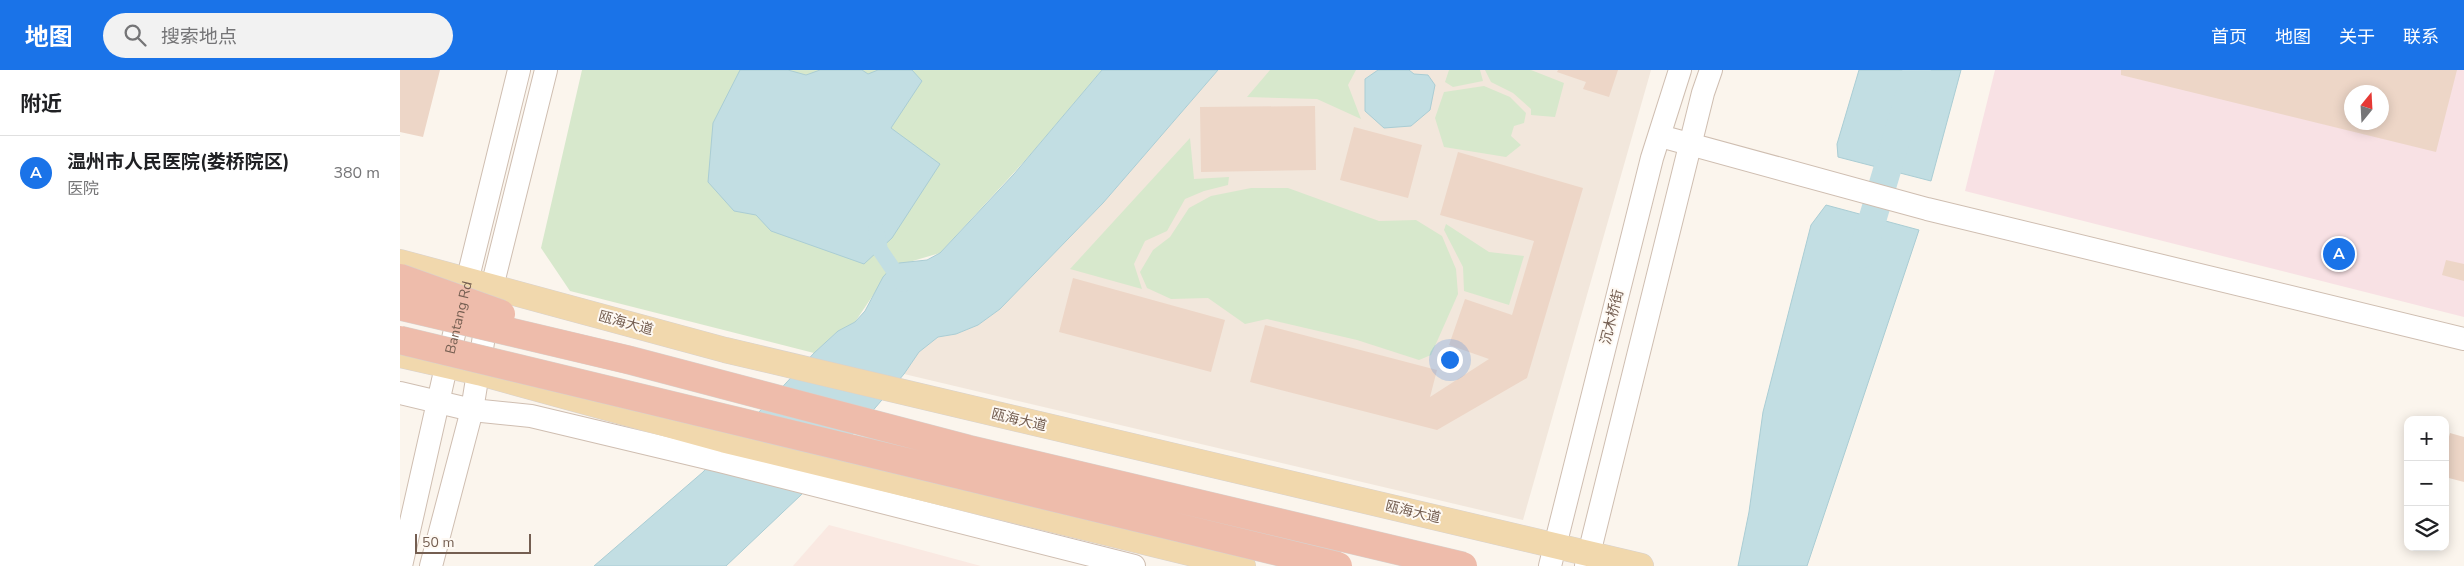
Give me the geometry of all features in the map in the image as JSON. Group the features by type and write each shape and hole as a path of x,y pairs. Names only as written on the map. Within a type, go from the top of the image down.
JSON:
{"highway":[{"path":"400,278 629,360"},
{"path":"400,306 629,360 968,450 1463,566"},
{"path":"400,340 1338,566"}],"main road":[{"name":"瓯海大道","path":"400,262 725,350 1553,556 1641,566"},
{"path":"400,355 446,367 480,373 722,450 829,466 1243,566"}],"street":[{"name":"Bantang Rd","path":"401,566 446,367 519,70"},
{"name":"Bantang Rd","path":"431,566 472,410 480,373 492,286 546,70"},
{"name":"沉木桥街","path":"1553,556 1652,158 1680,70"},
{"path":"1588,560 1691,143 1711,70"},
{"path":"1660,136 1927,209 2464,339"},
{"path":"400,393 472,410 531,416 722,450 810,484 1111,563 1134,566"}],"shaded area":[{"path":"1218,70 1651,70 1523,520 904,374 919,352 938,337 956,334 978,325 1000,309 1103,203"},
{"path":"1995,70 2464,70 2464,317 1965,191"},
{"path":"829,525 981,566 793,566"}],"green space":[{"path":"582,70 1102,70 1031,154 940,253 892,267 855,322 838,331 814,353 570,291 541,248"},
{"path":"1270,70 1356,70 1348,85 1361,119 1317,99 1247,97"},
{"path":"1449,70 1480,70 1483,81 1453,87 1445,82"},
{"path":"1485,70 1531,70 1564,83 1555,117 1531,115 1531,109 1513,93 1491,82"},
{"path":"1484,86 1510,97 1526,113 1524,123 1514,126 1511,136 1521,145 1506,157 1444,147 1435,118 1444,92"},
{"path":"1190,138 1194,179 1229,177 1228,185 1204,191 1185,199 1167,231 1145,241 1134,264 1142,289 1070,269"},
{"path":"1251,188 1288,188 1379,221 1416,220 1442,236 1456,269 1458,294 1431,355 1419,360 1357,340 1267,319 1245,324 1208,298 1171,299 1147,288 1140,272 1153,250 1170,237 1189,208 1211,196"},
{"path":"1446,224 1489,252 1524,256 1509,305 1464,291 1463,267 1444,230"}],"water":[{"path":"740,70 788,70 806,75 820,70 862,70 868,74 878,70 912,70 922,81 891,128 940,164 892,238 864,264 771,231 756,215 734,211 708,182 713,123"},
{"path":"1102,70 1218,70 1103,203 1000,309 978,325 956,334 938,337 919,352 904,374 801,495 726,566 594,566 703,472 814,353 838,331 855,322 865,311 883,277 892,267 899,263 927,260 940,253 1014,174"},
{"path":"1378,70 1409,70 1414,74 1428,75 1435,85 1430,110 1411,126 1384,128 1365,111 1365,79"},
{"path":"1859,70 1961,70 1931,181 1838,157 1837,144"},
{"path":"1826,205 1919,230 1807,566 1738,566 1749,512 1763,412 1811,225"}],"building":[{"path":"400,70 440,70 423,137 400,132"},
{"path":"1558,70 1618,70 1609,97 1583,89 1586,82 1557,72"},
{"path":"2121,70 2457,70 2436,152 2346,130 2389,130 2389,85 2344,85 2344,130 2121,75"},
{"path":"1315,106 1316,170 1201,172 1200,107"},
{"path":"1354,127 1422,145 1408,198 1340,180"},
{"path":"1458,152 1583,188 1527,378 1437,430 1250,382 1265,325 1437,370 1430,397 1489,359 1449,345 1465,299 1512,315 1534,241 1440,215"},
{"path":"2446,260 2464,264 2464,281 2442,275"},
{"path":"1073,278 1225,320 1211,372 1059,332"},
{"path":"2450,433 2464,437 2464,482 2449,478"}],"waterway":[{"path":"1862,254 1917,70"},
{"path":"876,229 880,250 903,284"}],"place":[{"name":"温州市人民医院(娄桥院区)","path":"2339,254"}]}
